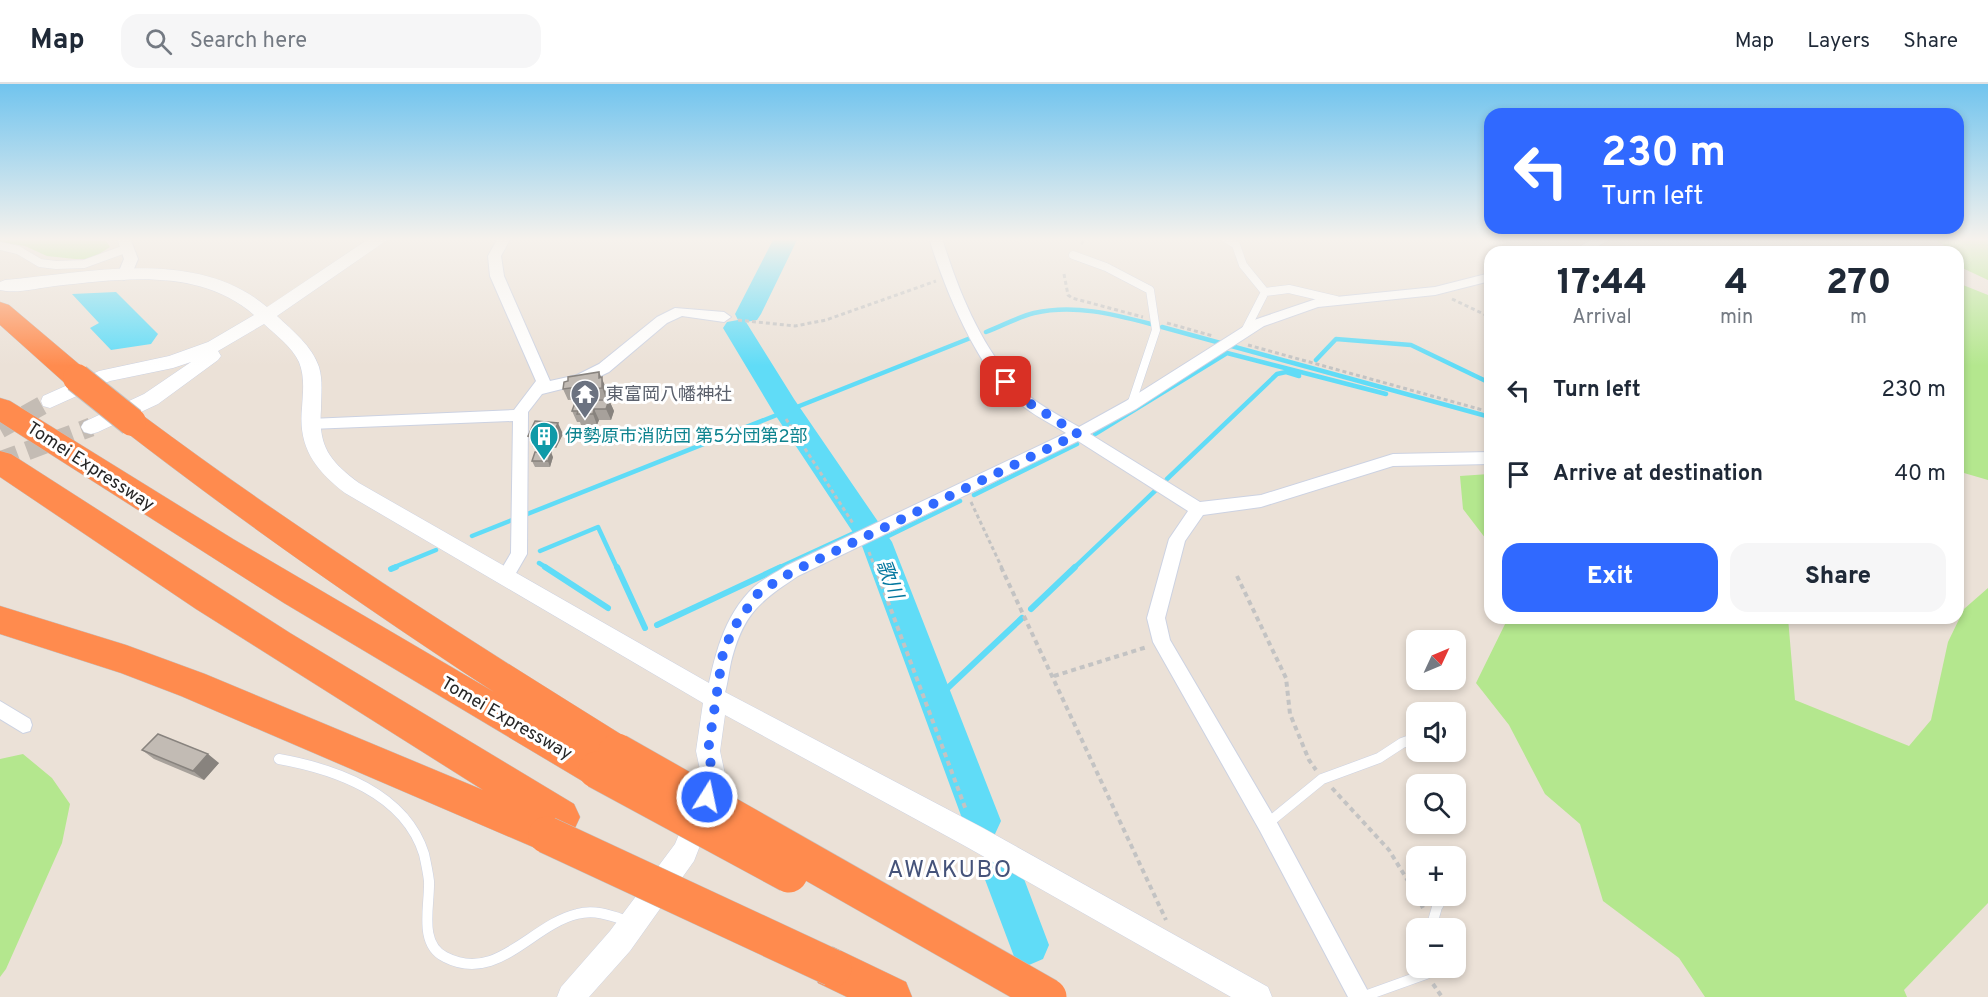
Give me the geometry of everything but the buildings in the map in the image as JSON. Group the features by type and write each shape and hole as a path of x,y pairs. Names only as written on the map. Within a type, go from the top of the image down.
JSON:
{"highway":[{"path":"3,298 77,378 217,488 442,641 607,761 1048,997"},
{"name":"Tomei Expressway","path":"0,408 274,581 459,691 607,761 859,912 1031,997"},
{"path":"0,462 170,576 375,705 554,826"},
{"path":"0,620 126,660 554,826 891,997"}],"street":[{"path":"3,298 99,281"},
{"path":"205,281 235,292 298,345 310,364 313,380 310,424 313,448 329,472 352,488 716,698 974,837 1258,997"},
{"path":"91,427 152,399 319,281"},
{"path":"499,281 543,381 531,396 521,415 519,554 506,575"},
{"path":"950,281 978,339 1006,382 1023,399 1198,509 1261,501 1393,460 1484,458"},
{"path":"571,997 633,923 685,852 714,779 708,751 723,653 734,627 759,592 792,572 1078,434 1131,405 1245,331 1289,311 1336,300 1435,291 1476,281"},
{"path":"539,388 581,379 604,368 662,320 681,311 724,317"},
{"path":"50,401 106,376 173,362 201,352 266,316"},
{"path":"310,424 521,415"},
{"path":"1198,509 1178,539 1156,618 1162,642 1267,824 1361,997"},
{"path":"0,708 23,725"}],"lane":[{"path":"1131,405 1156,330 1150,290 1132,281"},
{"path":"1255,281 1265,292"},
{"path":"1265,292 1289,289 1336,300"},
{"path":"1245,331 1265,292"},
{"path":"1267,824 1322,779 1379,758 1406,741"},
{"path":"279,759 319,766 340,774 372,792 403,816 416,834 425,856 429,880 429,934 439,953 455,962 478,966 503,960 527,946 563,918 584,911 605,912 633,923"},
{"path":"1361,997 1415,978"}],"path":[{"path":"724,317 753,323 795,326 826,320 938,281"},
{"path":"1065,281 1068,295 1072,298 1155,320 1227,343 1484,410"},
{"path":"1435,291 1484,314"},
{"path":"786,419 869,535 974,837"},
{"path":"966,490 1167,921"},
{"path":"1237,576 1286,678 1290,714 1309,760 1322,779 1375,830 1406,875"},
{"path":"1054,676 1162,642"}],"green space":[{"path":"1964,285 1988,295 1988,480 1964,473"},
{"path":"1484,474 1484,536 1463,509 1460,476"},
{"path":"1988,588 1988,903 1904,990 1907,997 1705,997 1679,958 1603,901 1580,824 1545,794 1509,725 1476,683 1505,624 1789,624 1795,700 1909,746 1931,720 1948,642 1957,624 1964,624 1964,609"},
{"path":"23,754 52,778 70,804 62,843 6,969 0,977 0,759"}],"water":[{"path":"116,292 158,334 151,344 111,350 90,328 99,323 72,294"}],"waterway":[{"name":"歌川","path":"748,314 765,281"},
{"path":"986,332 1028,315 1049,310 1079,310 1151,324"},
{"path":"1162,327 1484,415"},
{"name":"歌川","path":"736,328 784,406 876,542 982,821"},
{"path":"472,536 973,337"},
{"path":"1316,360 1336,339 1411,345 1484,380"},
{"path":"1095,434 1227,353 1386,394"},
{"path":"1167,479 1277,374 1286,372 1299,376"},
{"path":"974,495 1077,444"},
{"path":"1074,568 1157,489"},
{"path":"876,542 960,501"},
{"path":"540,551 598,527 617,568"},
{"path":"778,568 854,533"},
{"path":"392,568 436,550"},
{"path":"539,563 547,568"},
{"path":"391,569 396,567"},
{"path":"545,567 608,608"},
{"path":"617,567 645,628"},
{"path":"657,625 781,567"},
{"path":"1031,609 1075,567"},
{"path":"936,699 1022,618"},
{"name":"歌川","path":"1004,877 1029,945"}],"tunnel":[{"path":"0,429 50,401"},
{"path":"0,461 91,427"}],"place":[{"name":"東富岡八幡神社","path":"585,420"},
{"name":"伊勢原市消防団 第5分団第2部","path":"544,462"}],"district":[{"name":"AWAKUBO","path":"950,869"}],"route":[{"path":"707,797 714,779 708,751 723,653 734,627 759,592 792,572 1078,434 1023,399 1006,382"}]}
